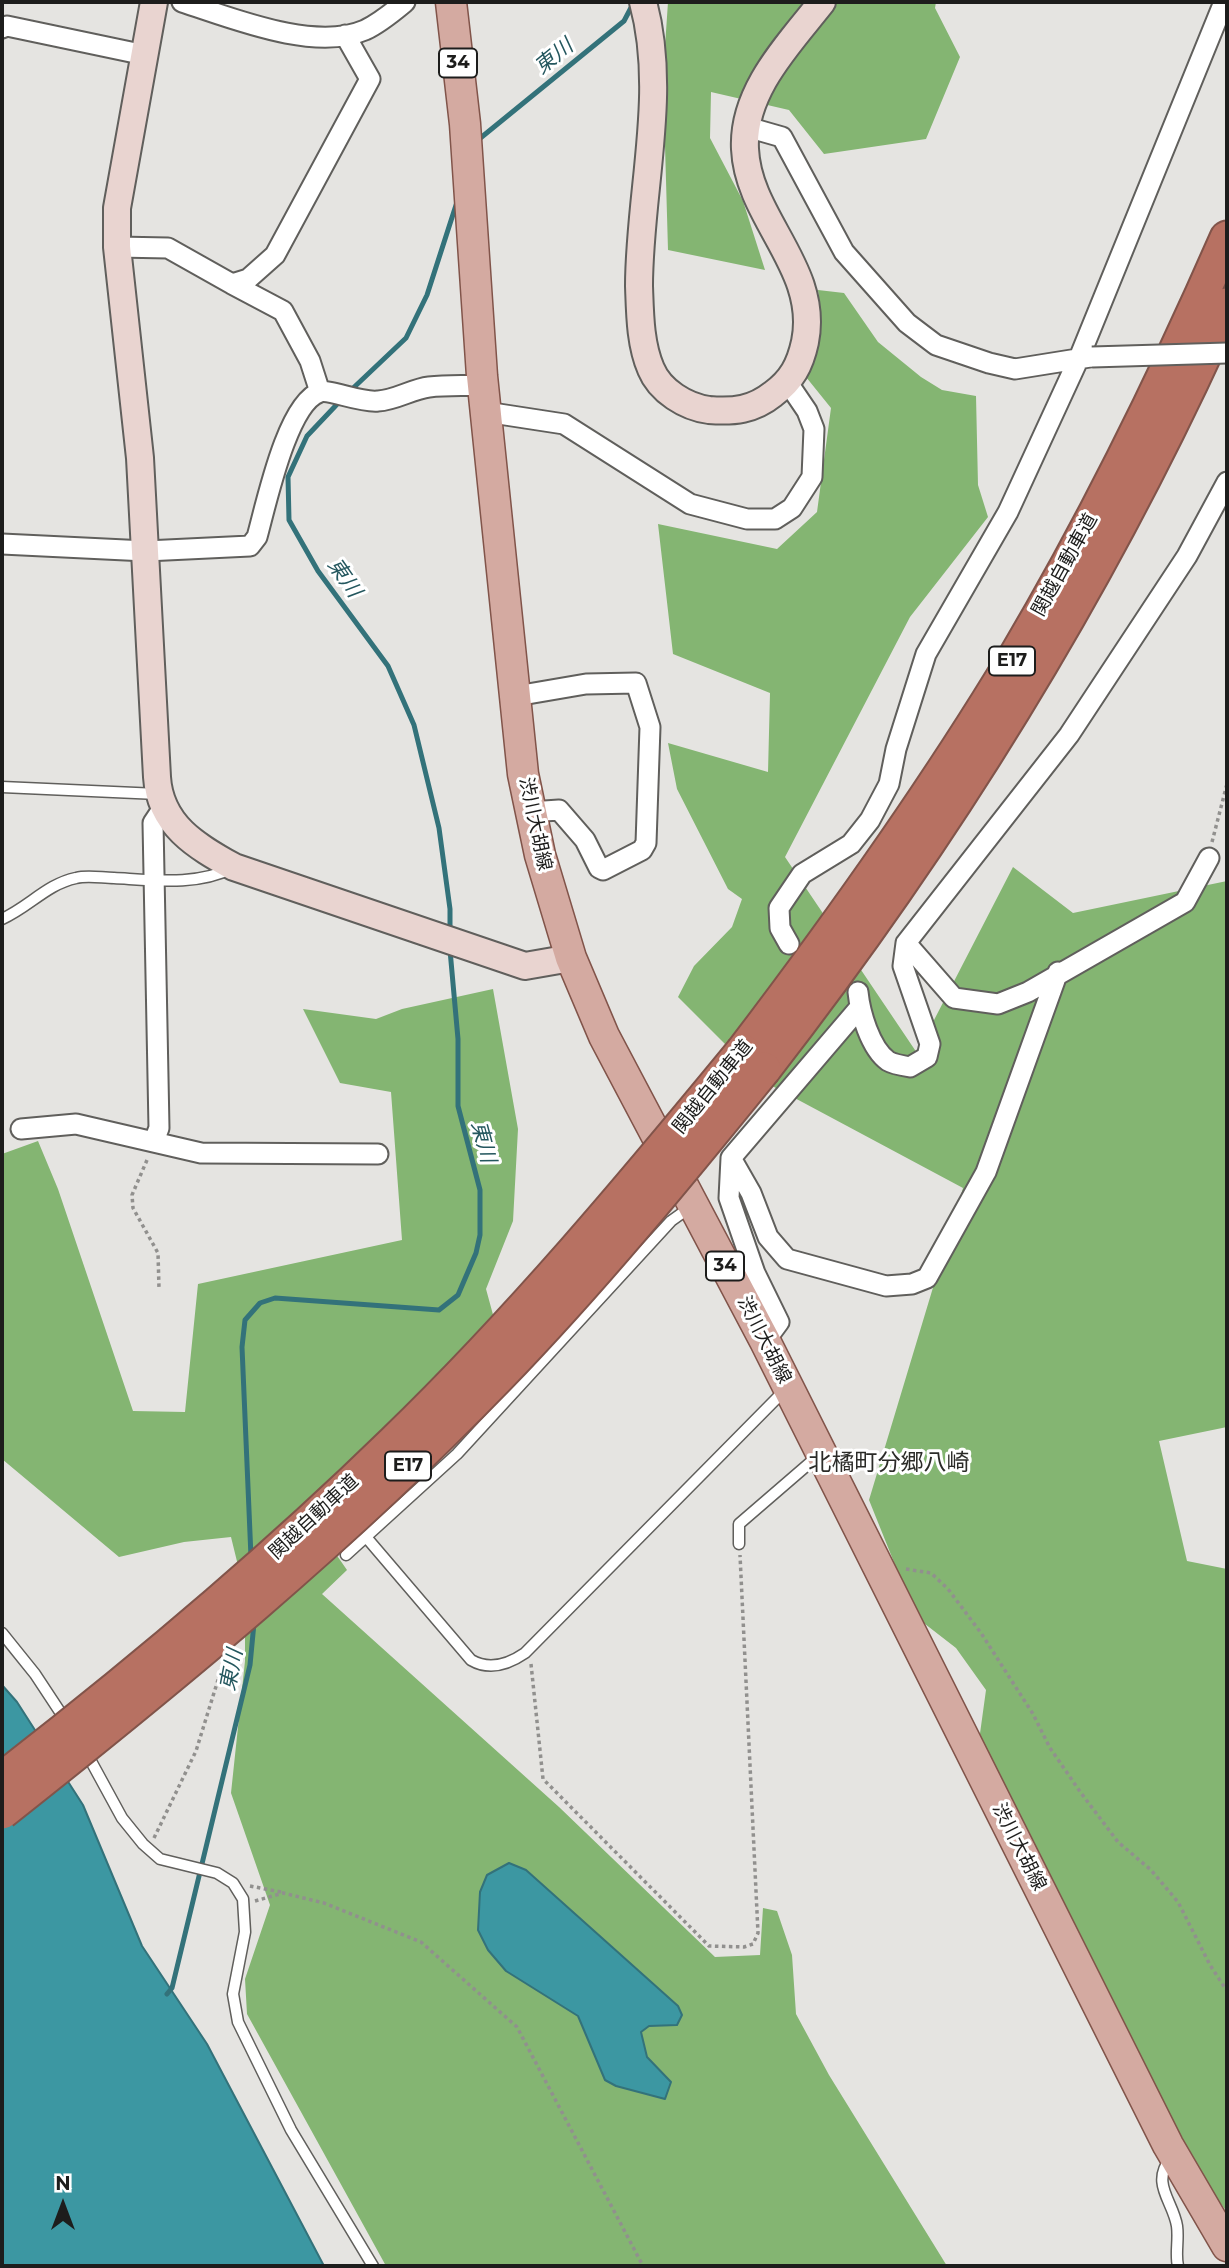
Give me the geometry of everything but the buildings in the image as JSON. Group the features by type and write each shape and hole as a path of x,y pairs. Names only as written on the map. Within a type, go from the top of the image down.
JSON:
{"highway":[{"name":"関越自動車道","path":"2,1812 214,1642 405,1469 497,1378 583,1286 753,1060 1014,658 1147,413 1227,238"},
{"name":"関越自動車道","path":"2,1779 192,1627 395,1441 753,1060 895,891 968,785 1038,671 1159,448 1227,305"}],"main road":[{"name":"渋川大胡線","path":"451,2 465,124 484,399 530,812 571,958 604,1036 765,1341 1173,2155 1227,2246"}],"street":[{"path":"154,2 117,208 117,247 140,458 161,801 153,823 159,1128 154,1141"},
{"path":"181,2 291,34 345,36 366,30 405,2"},
{"path":"643,2 651,31 653,71 639,263 640,320 651,371 671,394 694,408 718,411 741,411 762,404 788,383 801,360 806,310 797,273 754,194 745,149 753,100 771,67 822,2"},
{"path":"789,944 780,928 779,908 802,874 851,844 870,820 889,784 896,749 926,654 1008,512 1086,358 1224,2"},
{"path":"2,29 7,26 145,55"},
{"path":"232,284 248,279 275,255 370,79 345,36"},
{"path":"747,127 782,137 824,220 844,252 906,323 936,345 1015,369 1086,358 1227,353"},
{"path":"117,247 168,248 283,311 327,392 354,401 382,401 426,387 484,399 564,424 690,504 747,519 775,519 792,508 812,477 814,429 807,411 788,383"},
{"path":"2,544 146,551 250,546 257,537 285,438 307,403 327,392"},
{"path":"765,1341 779,1322 755,1273 729,1198 731,1158 859,1000 875,1044 888,1061 910,1067 927,1057 930,1044 903,966 906,943 1069,736 1187,556 1227,482"},
{"path":"516,696 586,684 636,683 650,727 646,843 642,850 603,870 599,868 585,840 559,810 530,812"},
{"path":"161,801 179,832 196,846 234,867 525,967 571,958"},
{"path":"906,943 954,998 998,1004 1028,992 1058,972 1185,902 1209,858"},
{"path":"731,1158 751,1193 768,1237 787,1259 886,1286 912,1284 928,1278 986,1172 1058,972"},
{"path":"20,1129 76,1124 201,1153 378,1154"}],"lane":[{"path":"2,787 161,801"},
{"path":"2,919 25,909 53,885 79,877 154,880 214,877 234,867"},
{"path":"346,1555 457,1454 671,1221 693,1205"},
{"path":"366,1537 471,1660 481,1666 510,1664 525,1653 781,1394"},
{"path":"739,1544 739,1524 821,1454"},
{"path":"2,1633 35,1674 100,1773 122,1818 148,1849 160,1859 217,1872 233,1883 244,1906 245,1932 233,1994 238,2022 291,2130 373,2266"},
{"path":"1173,2155 1164,2166 1161,2178 1166,2203 1175,2216 1178,2266"}],"path":[{"path":"1209,858 1227,783"},
{"path":"154,1141 132,1195 133,1208 158,1253 159,1288"},
{"path":"525,1653 533,1667 543,1779 709,1945 744,1947 753,1944 758,1933 739,1544"},
{"path":"877,1563 931,1573 948,1589 981,1633 1033,1714 1050,1748 1081,1793 1118,1842 1151,1870 1178,1902 1210,1965 1227,1991"},
{"path":"148,1849 196,1751 224,1658"},
{"path":"233,1883 324,1903 421,1942 517,2028 643,2266"},
{"path":"244,1906 263,1897 283,1893"}],"green space":[{"path":"668,2 936,2 935,8 960,57 926,139 824,154 789,110 711,92 710,138 743,201 765,270 668,250 663,76"},
{"path":"818,290 844,293 878,342 921,377 942,390 976,396 978,485 988,517 910,617 785,857 917,1053 1013,867 1073,913 1227,881 1227,1427 1159,1441 1187,1561 1227,1569 1227,2212 1199,2174 978,1748 986,1690 956,1648 916,1617 869,1500 963,1188 761,1080 678,997 694,966 732,927 742,899 728,889 677,789 668,743 768,772 770,693 673,654 658,524 777,549 817,512 831,408 806,377 819,334"},
{"path":"493,989 518,1129 513,1221 486,1289 495,1322 308,1514 347,1570 322,1594 559,1807 715,1957 760,1955 763,1908 777,1911 792,1955 796,2014 829,2075 947,2266 386,2266 247,2014 245,1979 270,1905 231,1793 245,1661 245,1594 231,1537 184,1542 119,1557 2,1459 2,1154 38,1141 58,1189 133,1411 185,1412 198,1284 402,1240 391,1092 340,1083 303,1009 376,1019 402,1009"}],"water":[{"path":"2,1685 17,1702 83,1805 142,1946 207,2044 324,2266 2,2266"},
{"path":"509,1863 526,1870 678,2006 682,2015 677,2025 649,2026 641,2032 647,2057 671,2082 665,2099 616,2086 605,2080 578,2016 506,1971 488,1950 478,1930 480,1892 487,1875"}],"waterway":[{"name":"東川","path":"478,140 624,21 634,2"},
{"name":"東川","path":"349,392 406,338 427,295 457,202"},
{"name":"東川","path":"342,399 307,436 288,477 289,520 318,571 388,666 414,725 439,828 450,909 450,933"},
{"name":"東川","path":"251,1557 242,1347 245,1320 260,1303 275,1298 439,1310 458,1295 476,1253 480,1235 480,1190 458,1106 458,1039 450,950"},
{"name":"東川","path":"167,1994 172,1988 250,1665 254,1623"}],"district":[{"name":"北橘町分郷八崎","path":"889,1463"}]}
